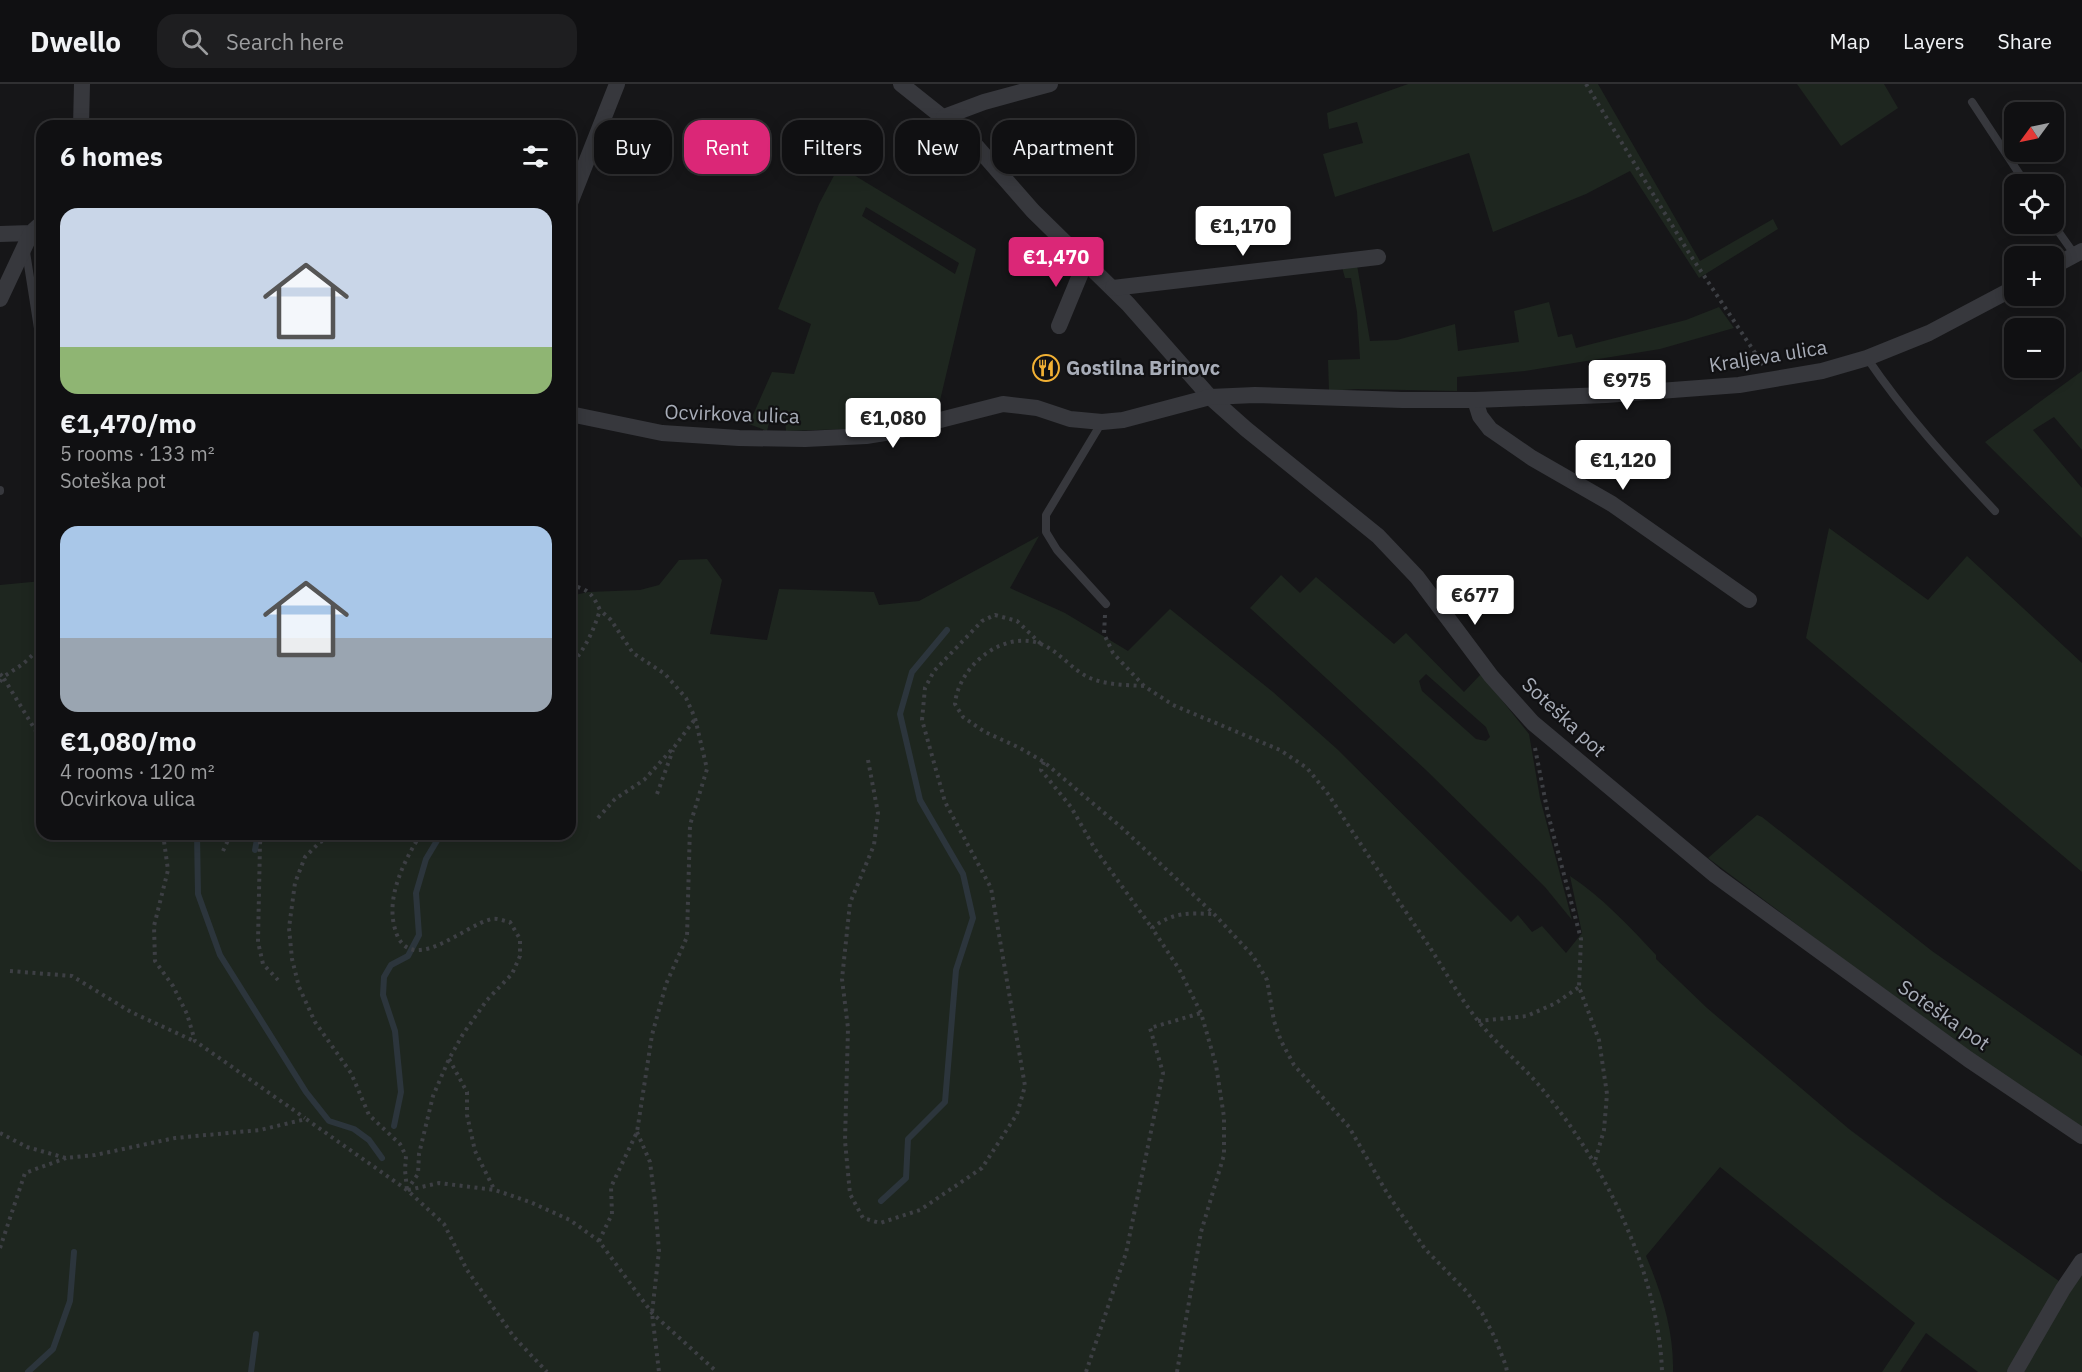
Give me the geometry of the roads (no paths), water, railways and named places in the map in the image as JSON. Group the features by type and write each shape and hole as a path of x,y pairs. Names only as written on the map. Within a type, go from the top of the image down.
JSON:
{"street":[{"path":"81,120 82,84"},
{"path":"576,188 617,84"},
{"name":"Soteška pot","path":"901,84 970,140 1033,211 1113,288 1210,397 1378,536 1417,577 1498,684 1533,723 1715,875 1968,1059 2082,1136"},
{"path":"944,117 984,102 1050,84"},
{"path":"0,234 33,233 0,299"},
{"path":"2064,261 2079,253"},
{"path":"1113,288 1378,257"},
{"path":"1059,326 1085,262"},
{"name":"Kraljeva ulica","path":"1210,397 1255,395 1475,400 1606,395 1774,380 1822,371 1868,358 1929,333 2004,293"},
{"name":"Ocvirkova ulica","path":"576,415 662,433 805,439 866,436 897,431 1004,404 1037,408 1070,419 1102,422 1123,420 1210,397"},
{"path":"1475,400 1480,416 1490,429 1532,458 1612,504 1749,600"},
{"path":"2016,1372 2063,1289 2082,1261"}],"lane":[{"path":"1972,102 2019,174"},
{"path":"33,233 36,273"},
{"path":"2062,234 2079,253"},
{"path":"1868,358 1933,446 1995,511"},
{"path":"1102,422 1046,516 1046,532 1057,550 1106,604"}],"waterway":[{"path":"881,1201 906,1178 908,1139 945,1102 956,970 973,918 963,874 920,800 900,714 912,672 947,630"},
{"path":"197,840 198,894 220,955 306,1092 329,1121 354,1129 369,1140 382,1158"},
{"path":"255,850 257,840"},
{"path":"394,1126 401,1092 395,1031 383,995 384,977 391,965 408,956 419,935 416,893 426,859 437,840"},
{"path":"28,1372 53,1349 70,1301 74,1252"},
{"path":"251,1372 256,1334"}],"place":[{"name":"Gostilna Brinovc","path":"1046,368"}]}
